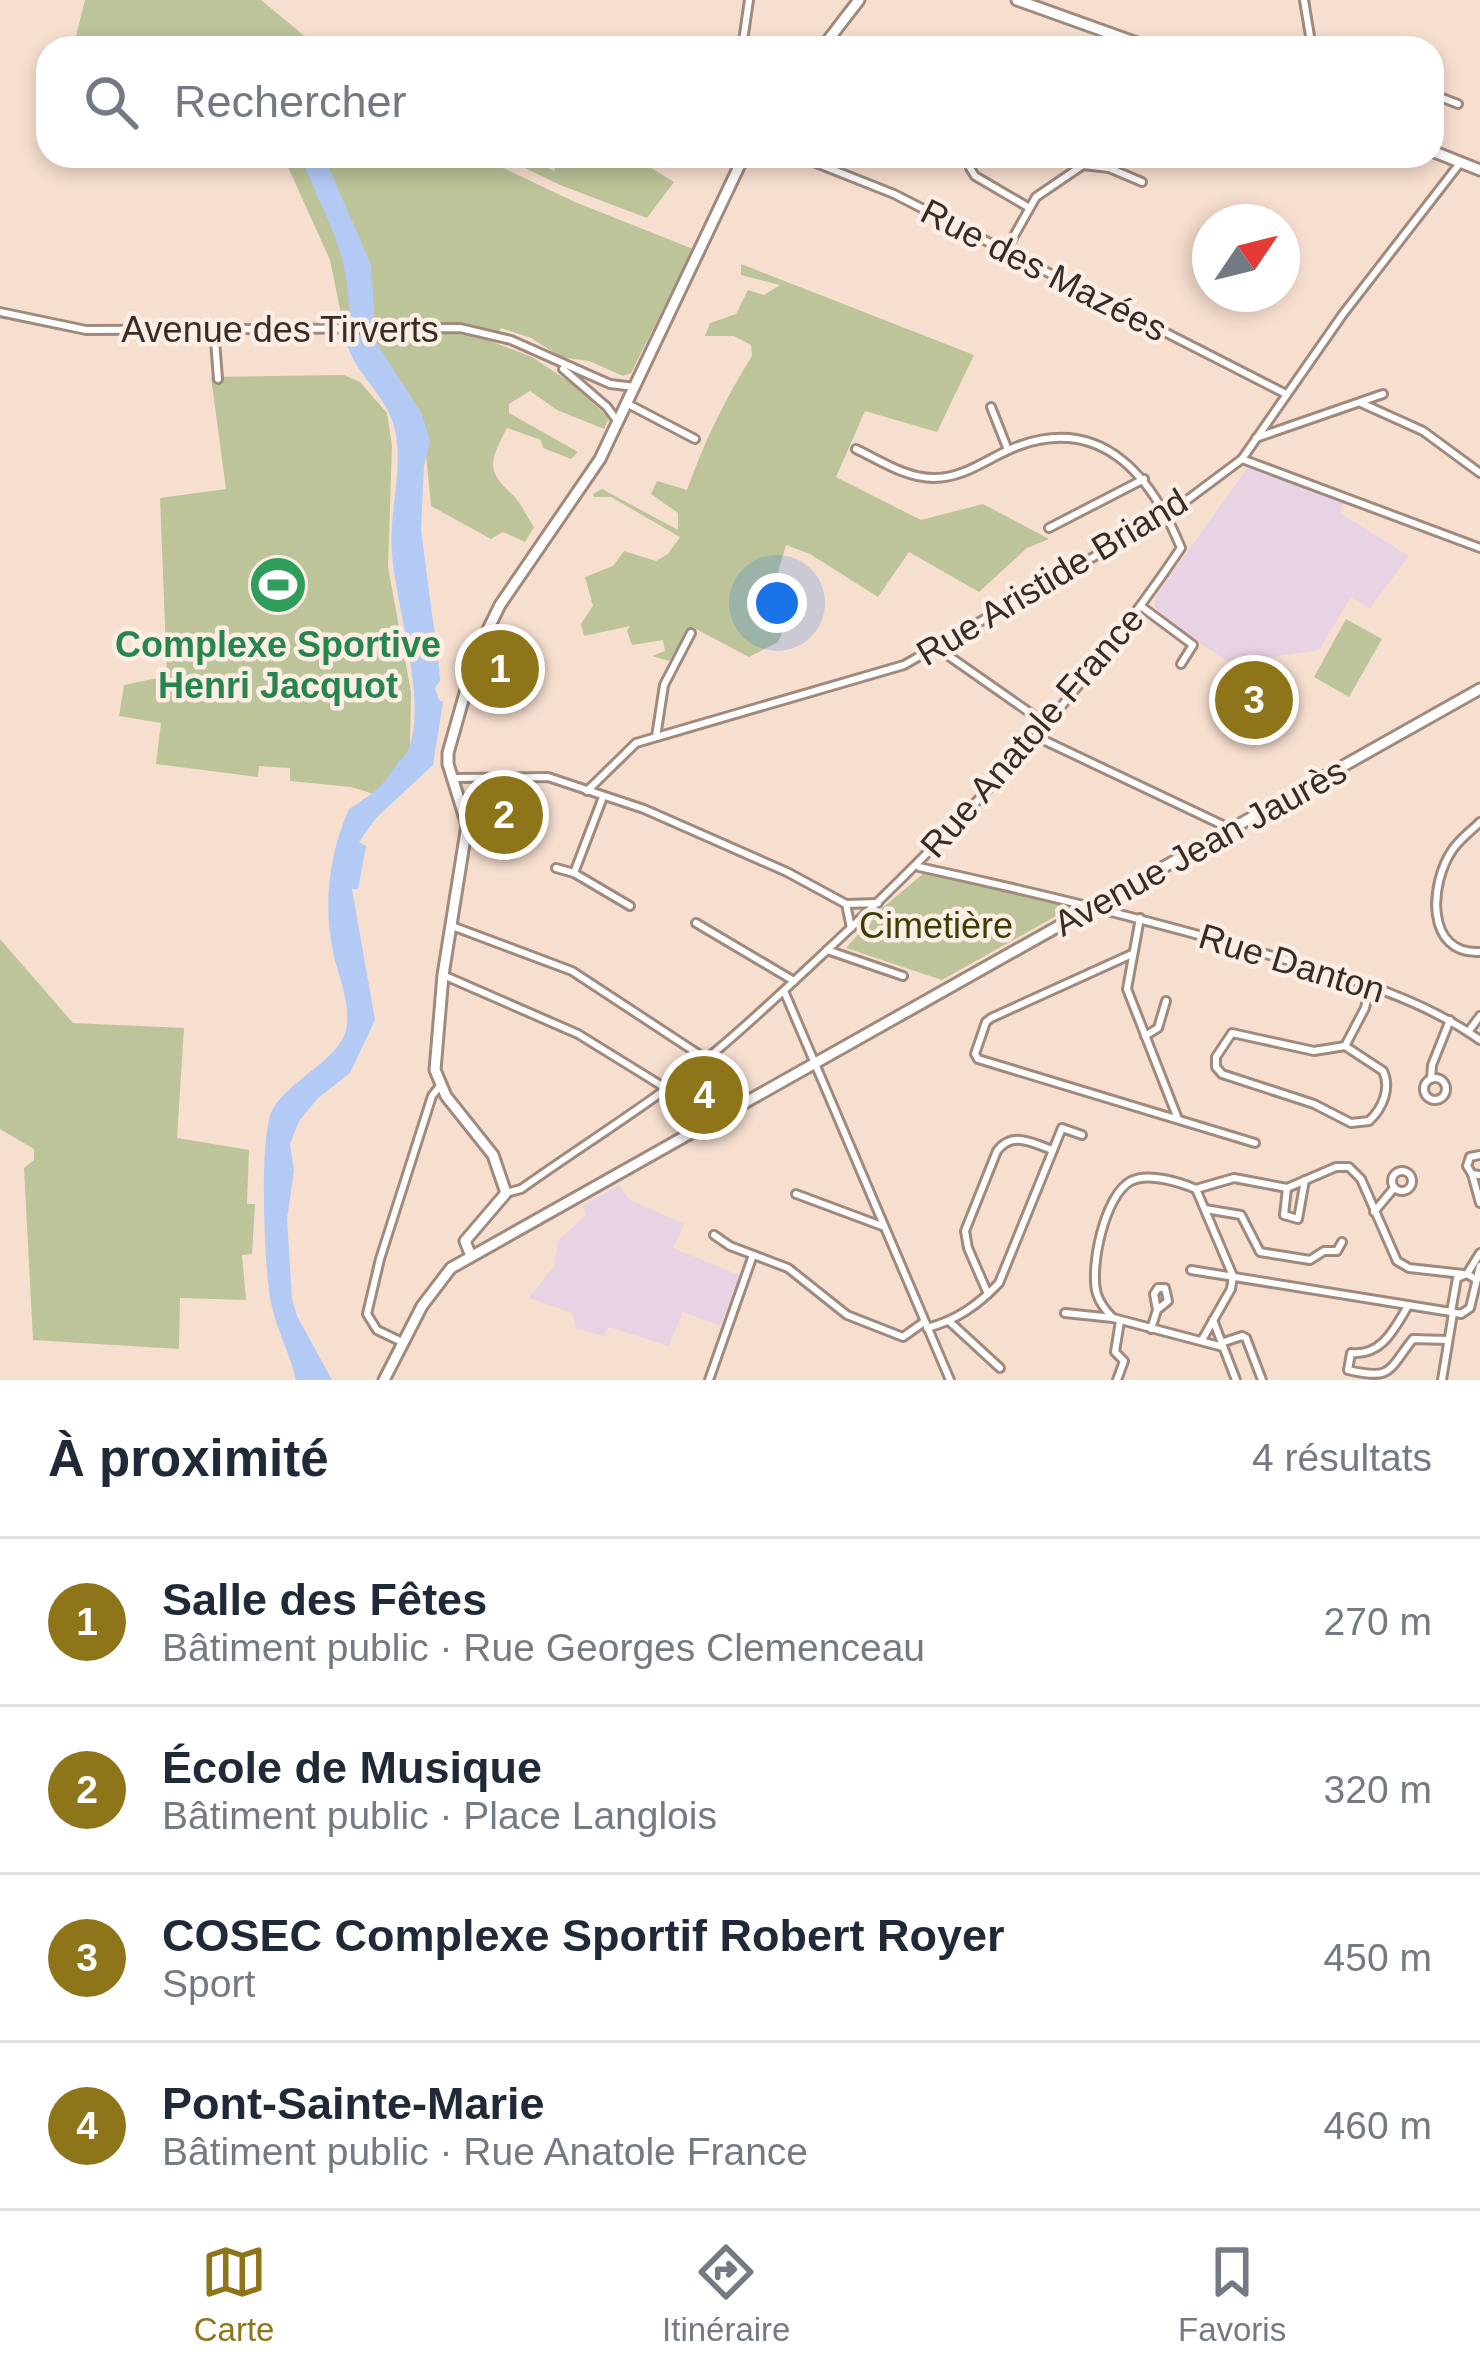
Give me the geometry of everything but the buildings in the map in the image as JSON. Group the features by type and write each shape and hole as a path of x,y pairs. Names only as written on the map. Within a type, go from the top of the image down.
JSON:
{"main road":[{"path":"832,36 860,0"},
{"path":"1017,0 1108,36"},
{"path":"1444,156 1480,170"},
{"path":"471,1256 465,1241 506,1193 494,1155 440,1087 435,1070 443,975 467,825 448,764 474,661 500,604 573,502 628,404 737,168"},
{"name":"Avenue Jean Jaurès","path":"386,1380 438,1281 471,1256 1480,689"}],"street":[{"path":"744,36 749,0"},
{"path":"1304,0 1310,36"},
{"path":"1444,99 1458,104"},
{"name":"Rue Aristide Briand","path":"586,790 631,746 656,736 879,675 1167,515 1242,459 1460,162"},
{"name":"Rue des Mazées","path":"828,168 894,194 1286,394"},
{"path":"970,168 975,176 1028,207"},
{"path":"1006,250 1028,207 1050,184 1077,168"},
{"path":"1109,168 1142,182"},
{"name":"Avenue des Tirverts","path":"0,312 86,330 460,328 512,340 610,384 635,387"},
{"path":"214,328 218,379"},
{"name":"Avenue des Tirverts","path":"556,362 607,406 618,422"},
{"path":"1256,438 1383,394"},
{"path":"628,404 695,439"},
{"path":"1360,404 1423,430 1478,468"},
{"path":"992,407 1008,450"},
{"path":"1266,423 1281,430"},
{"path":"856,449 928,478 955,475 1008,450 1048,439 1079,441 1124,460 1144,479 1167,515"},
{"path":"1242,459 1480,548"},
{"path":"1049,527 1144,479"},
{"name":"Rue Anatole France","path":"506,1193 514,1194 706,1059 917,867 1037,737 1141,607 1181,548 1167,515"},
{"path":"1141,607 1193,645 1181,664"},
{"path":"656,736 664,685 691,633"},
{"path":"936,647 1047,725"},
{"path":"1037,737 1232,829"},
{"path":"452,778 548,777 644,808 846,904 879,903"},
{"path":"574,873 603,796"},
{"path":"1480,822 1448,859 1438,887 1437,912 1448,944 1480,952"},
{"name":"Rue Danton","path":"917,867 1095,905 1370,986 1412,1000 1480,1040"},
{"path":"556,868 574,873 630,906"},
{"path":"846,904 851,929"},
{"path":"1140,918 1127,988 1178,1119"},
{"path":"696,923 794,981"},
{"path":"452,926 572,971 706,1059"},
{"path":"827,950 903,976"},
{"path":"1132,954 991,1018 975,1054 978,1059 1255,1143"},
{"path":"443,975 578,1034 667,1089"},
{"path":"1345,1046 1370,986"},
{"path":"784,991 950,1380"},
{"path":"1145,1036 1158,1028 1166,1000"},
{"path":"1468,1032 1480,1016"},
{"path":"1431,1079 1450,1020"},
{"path":"1232,1033 1314,1051 1345,1046 1377,1066 1386,1078 1381,1107 1363,1124 1222,1074 1216,1067 1216,1057 1232,1033"},
{"path":"402,1342 377,1330 368,1314 380,1259 432,1096 440,1087"},
{"path":"714,1235 788,1268 847,1315 902,1337 926,1325 950,1322 999,1283 1062,1128 1082,1135"},
{"path":"988,1294 965,1231 998,1150 1017,1138 1053,1150"},
{"path":"1480,1155 1468,1160 1476,1174 1480,1203"},
{"path":"1117,1380 1124,1361 1115,1352 1116,1319 1096,1293 1096,1261 1120,1191 1143,1177 1196,1189 1234,1178 1288,1188 1336,1167 1349,1167 1361,1179 1397,1262 1477,1280"},
{"path":"1288,1188 1285,1215 1298,1219 1305,1180"},
{"path":"1374,1212 1394,1188"},
{"path":"1196,1189 1233,1276 1231,1289 1202,1340"},
{"path":"796,1194 884,1227"},
{"path":"1205,1209 1241,1215 1260,1252 1310,1260 1324,1251 1337,1251 1342,1242"},
{"path":"1442,1380 1456,1282 1480,1253"},
{"path":"709,1380 753,1255"},
{"path":"1191,1270 1455,1313 1470,1308 1480,1266"},
{"path":"1444,1274 1456,1282"},
{"path":"1408,1305 1376,1350 1351,1352 1348,1370 1376,1379 1385,1376 1413,1339 1448,1335"},
{"path":"1151,1329 1157,1310"},
{"path":"1065,1313 1116,1319 1222,1345 1246,1338 1262,1380"},
{"path":"1213,1320 1236,1380"},
{"path":"950,1322 1000,1368"}],"shaded area":[{"path":"1248,467 1344,501 1340,513 1409,556 1370,608 1351,597 1319,650 1266,658 1247,674 1160,617 1154,606 1156,596"},
{"path":"619,1185 630,1200 684,1224 673,1248 741,1276 720,1326 683,1312 669,1346 609,1327 604,1336 577,1329 572,1313 529,1298 554,1266 558,1241 586,1215 582,1206"}],"green space":[{"path":"85,0 261,0 304,36 76,36"},
{"path":"288,168 503,168 693,249 631,373 623,376 589,361 561,357 531,338 501,328 493,342 532,357 571,383 609,418 604,429 557,410 530,391 509,404 509,413 578,452 571,459 543,448 541,440 507,428 494,456 494,471 534,527 525,542 503,532 491,539 431,506 423,423 342,319 330,260"},
{"path":"525,168 651,168 674,182 647,218"},
{"path":"741,264 974,355 937,432 865,411 836,477 921,520 983,504 1049,539 1027,548 979,592 909,552 878,597 810,554 786,545 770,599 790,616 778,642 749,657 692,627 669,661 652,656 665,651 663,640 632,645 630,626 584,636 581,624 593,606 585,577 613,566 624,551 656,561 680,537 611,497 593,494 602,489 678,530 678,513 651,494 657,481 687,490 716,421 752,356 751,345 734,336 705,336 710,323 736,314 748,290 764,295 780,285 741,275"},
{"name":"Complexe Sportive Henri Jacquot","path":"344,375 360,382 387,413 392,446 388,567 411,692 410,745 405,760 374,794 290,781 290,768 259,766 258,777 156,764 161,723 119,716 124,685 167,676 160,498 226,489 211,377"},
{"path":"1346,619 1382,639 1349,697 1314,677"},
{"name":"Cimetière","path":"924,873 1072,907 942,980 846,948 862,930 867,932 874,915"},
{"path":"0,939 73,1023 184,1028 177,1138 249,1150 247,1204 255,1204 252,1254 242,1255 246,1300 180,1298 179,1349 33,1340 24,1168 34,1160 34,1149 0,1129"}],"water":[{"path":"306,168 329,168 371,265 376,342 422,414 430,441 421,530 439,667 440,681 435,688 443,702 433,765 376,818 359,842 366,846 358,889 352,889 375,1020 350,1073 318,1098 299,1121 290,1144 294,1171 287,1219 292,1299 332,1380 296,1380 268,1286 264,1174 268,1125 280,1099 327,1058 344,1035 346,1005 328,916 333,861 349,809 380,787 409,748 414,725 392,554 397,441 389,412 356,365 345,338 348,292 334,234"}],"place":[{"name":"Complexe Sportive Henri Jacquot","path":"278,585"},
{"name":"Salle des Fêtes","path":"500,669"},
{"name":"COSEC Complexe Sportif Robert Royer","path":"1254,700"},
{"name":"École de Musique","path":"504,815"},
{"name":"Pont-Sainte-Marie","path":"704,1095"}]}
